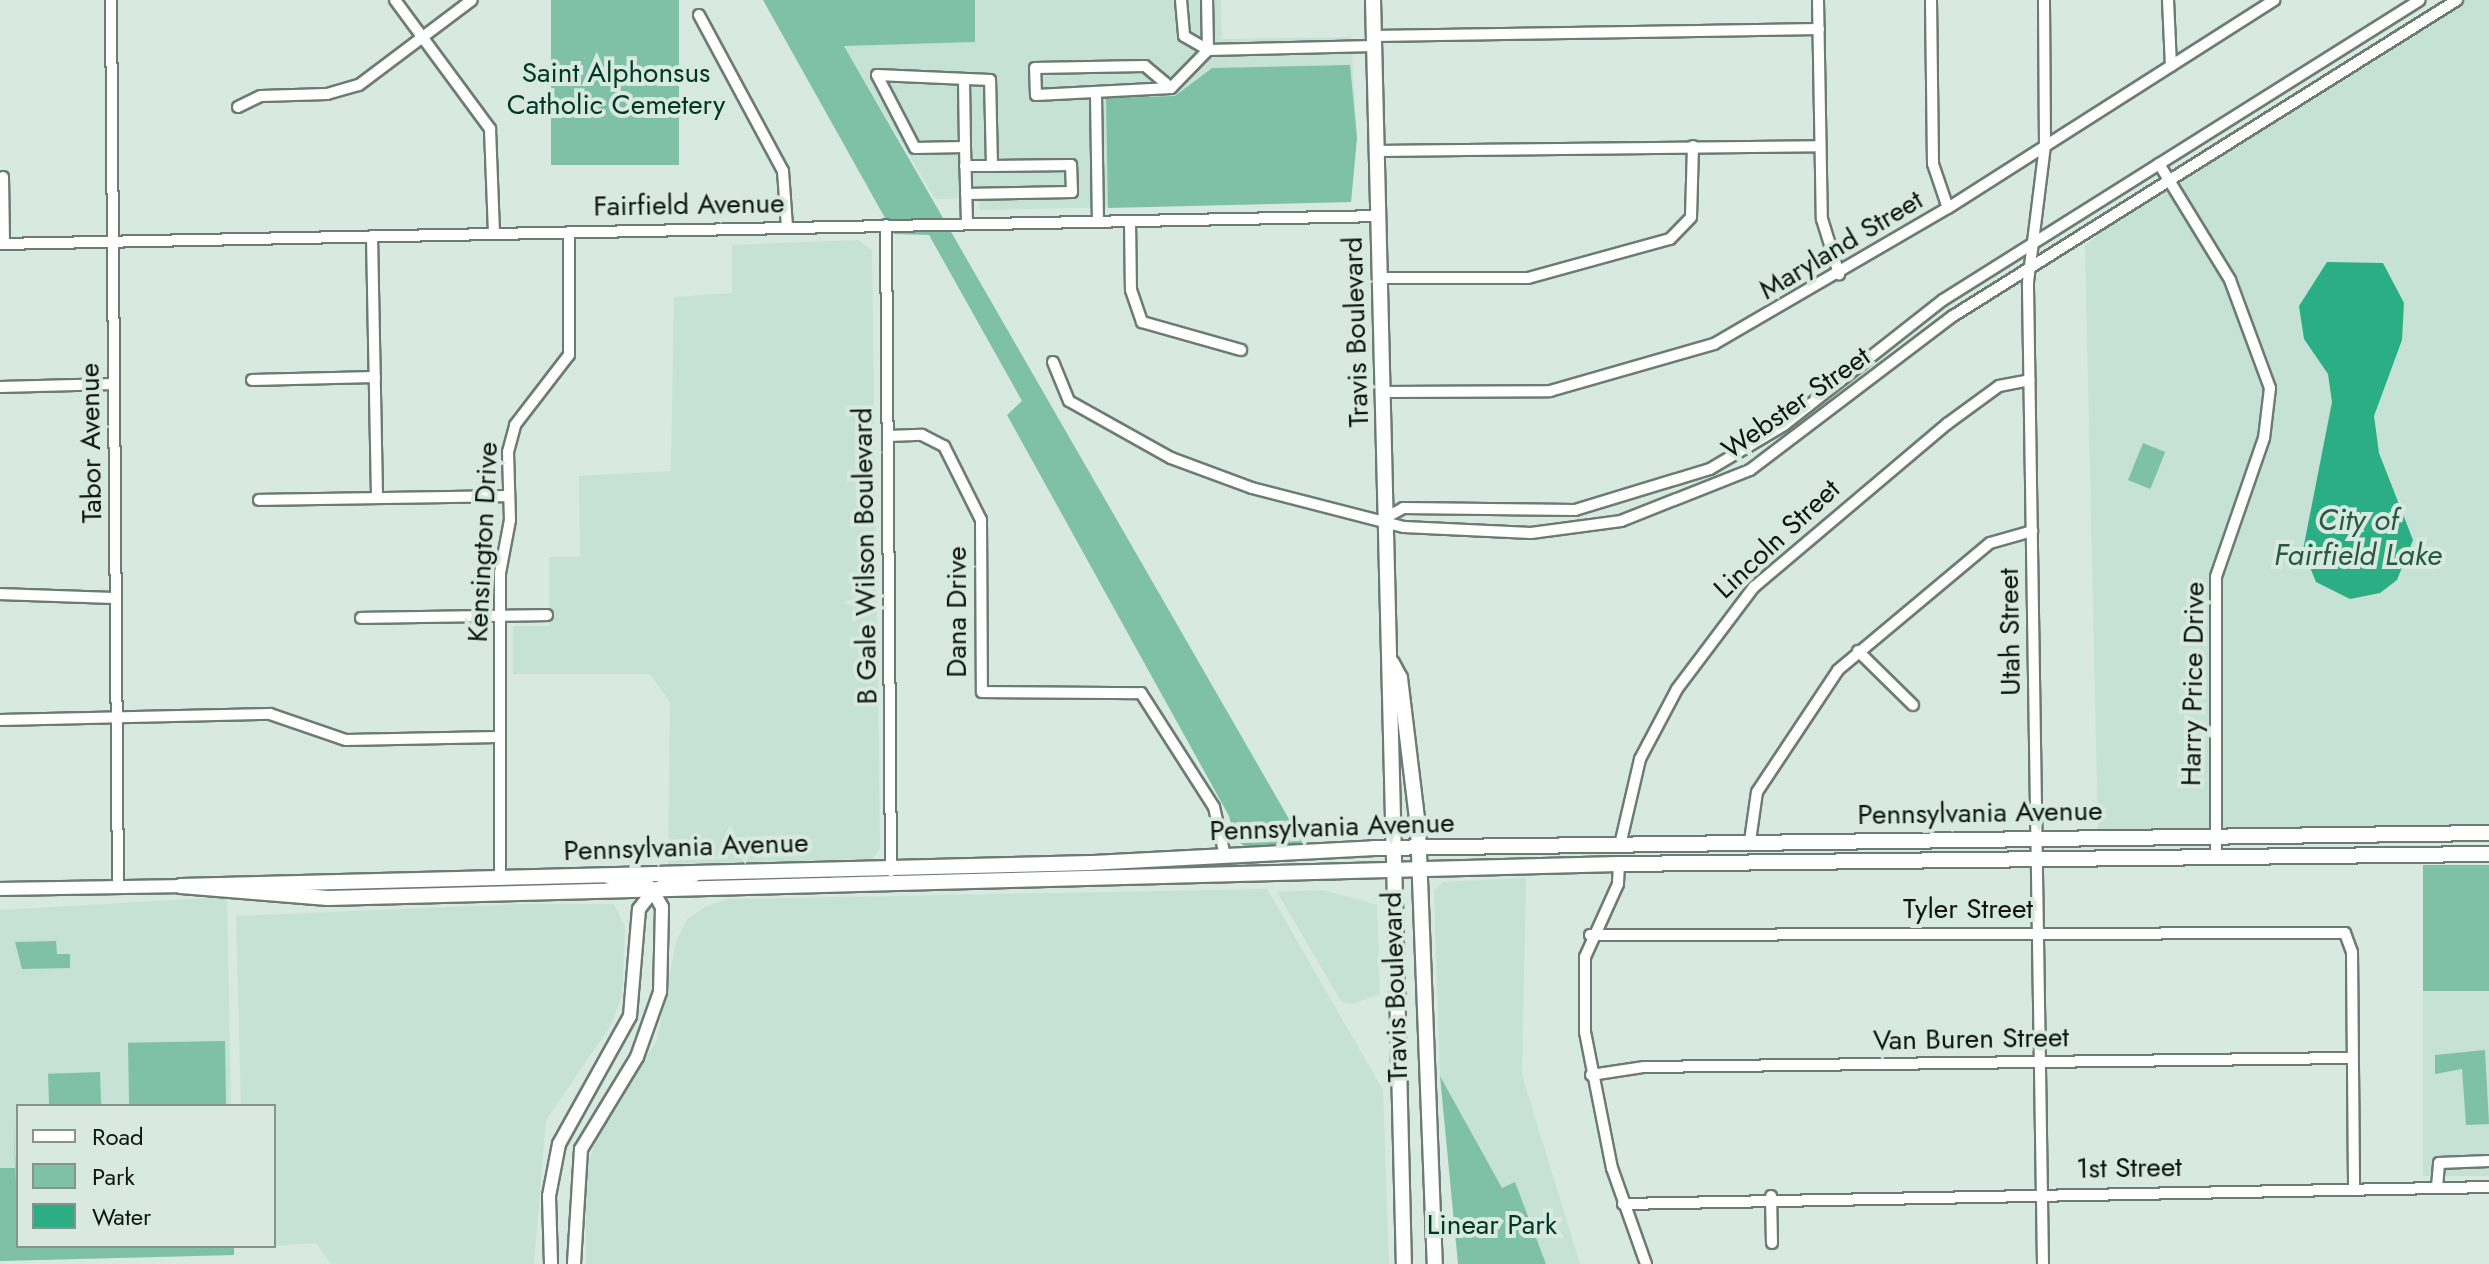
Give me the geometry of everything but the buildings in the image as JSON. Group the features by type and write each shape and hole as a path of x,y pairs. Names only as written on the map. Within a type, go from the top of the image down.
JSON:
{"main road":[{"name":"Travis Boulevard","path":"1373,0 1392,663 1385,682 1389,848 1404,1264"},
{"name":"Travis Boulevard","path":"1392,663 1400,678 1418,848 1435,1264"},
{"name":"Pennsylvania Avenue","path":"181,886 500,875 609,876 891,868 1389,848 2489,833"},
{"name":"Pennsylvania Avenue","path":"181,886 421,896 1390,873 1619,864 2489,854"},
{"path":"609,876 640,880 653,891 695,874"},
{"path":"421,896 436,887 485,885 500,875 515,894"}],"street":[{"name":"Tabor Avenue","path":"111,0 118,886"},
{"path":"395,0 426,35 490,129 494,233"},
{"path":"238,107 261,96 343,92 472,0"},
{"path":"1181,0 1184,36 1208,50 1374,41 1819,29"},
{"path":"1171,88 1145,66 1035,68 1036,95 1096,95 1171,88 1208,50 1207,0"},
{"path":"1818,0 1824,245 1839,274"},
{"path":"1931,0 1933,164 1948,208"},
{"name":"Utah Street","path":"2043,1264 2029,269 2045,146 2044,0"},
{"path":"2168,0 2171,66"},
{"name":"Maryland Street","path":"1384,392 1504,396 1589,385 1714,344 1948,208 2274,0"},
{"name":"Webster Street","path":"1387,517 1403,508 1575,510 1683,481 1784,425 1943,300 2420,0"},
{"name":"Webster Street","path":"1387,517 1404,527 1531,533 1672,505 1791,444 1953,316 2457,0"},
{"path":"699,15 783,171 787,227"},
{"path":"965,147 915,148 877,75 953,74 964,81 990,80 992,166"},
{"path":"964,81 967,224"},
{"path":"1096,95 1098,221"},
{"path":"1381,278 1528,278 1670,239 1691,217 1693,146"},
{"path":"1377,151 1820,146"},
{"name":"Harry Price Drive","path":"2159,164 2257,339 2271,412 2216,577 2216,857"},
{"path":"965,166 1071,165 1072,192 966,194"},
{"path":"2,244 3,177"},
{"name":"Fairfield Avenue","path":"2,244 1379,216"},
{"path":"1130,221 1131,290 1142,322 1241,350"},
{"name":"B Gale Wilson Boulevard","path":"886,225 891,886"},
{"name":"Kensington Drive","path":"500,875 500,616 515,425 569,355 569,232"},
{"path":"372,236 377,498"},
{"path":"1053,362 1069,401 1171,458 1252,488 1387,517"},
{"path":"252,380 375,377"},
{"name":"Lincoln Street","path":"1620,845 1640,759 1677,689 1754,587 1947,424 1999,386 2029,380"},
{"path":"0,387 114,384"},
{"name":"Dana Drive","path":"888,436 922,435 944,446 981,520 982,692 1141,693 1214,807 1225,856"},
{"path":"259,500 509,496"},
{"path":"1750,841 1753,802 1780,748 1858,651 2000,536 2032,531"},
{"path":"0,594 116,598"},
{"path":"361,618 547,615"},
{"path":"1858,651 1913,705"},
{"path":"0,720 285,715 346,740 498,737"},
{"path":"1619,864 1618,884 1590,935 1583,990 1591,1075 1623,1204 1646,1264"},
{"name":"Pennsylvania Avenue","path":"0,889 181,886"},
{"path":"551,1264 549,1196 559,1144 630,1016 639,909 653,891 662,907 660,992 637,1057 581,1149 574,1264"},
{"name":"Tyler Street","path":"1590,935 2345,933 2352,1058"},
{"path":"2352,1058 2354,1188"},
{"name":"Van Buren Street","path":"1591,1075 1644,1067 2352,1058"},
{"path":"2437,1187 2439,1163 2489,1161"},
{"name":"1st Street","path":"1623,1204 1771,1196 2489,1187"},
{"path":"1771,1196 1772,1243"}],"shaded area":[{"path":"975,0 1221,0 1222,39 1351,37 1357,138 1351,202 980,210 979,198 935,199 844,46 975,42"},
{"path":"2452,0 2489,0 2489,829 2098,832 2085,246 2168,174"},
{"path":"858,240 872,250 880,849 872,859 668,864 670,702 650,674 513,674 513,626 549,626 549,557 580,557 579,476 671,471 674,297 732,293 732,245"},
{"path":"2423,865 2489,865 2489,1176 2423,1176"},
{"path":"1526,878 1522,1075 1580,1264 1546,1264 1515,1183 1502,1189 1440,1076 1434,890 1443,882"},
{"path":"1267,889 1383,1090 1389,1264 586,1264 586,1169 598,1135 657,1040 676,942 687,919 707,906 729,899"},
{"path":"1323,890 1377,905 1380,994 1352,1004 1341,1001 1277,892"},
{"path":"227,897 231,1104 16,1104 16,1248 234,1248 234,1255 0,1261 0,910"},
{"path":"522,904 614,904 625,927 622,996 611,1025 546,1120 534,1264 331,1264 316,1243 276,1246 276,1104 241,1104 236,916"}],"green space":[{"name":"Saint Alphonsus Catholic Cemetery","path":"551,0 679,0 679,165 551,165"},
{"path":"763,0 975,0 975,42 844,46 1304,845 1246,847 1235,840 1229,816 1007,415 1022,401 929,235 894,234"},
{"path":"1350,65 1357,138 1351,202 1108,208 1106,98 1175,96 1212,68"},
{"path":"2143,443 2165,452 2150,489 2128,480"},
{"path":"2423,865 2489,865 2489,991 2423,991"},
{"path":"56,941 57,954 70,954 70,968 22,969 15,942"},
{"path":"225,1041 226,1104 129,1104 128,1043"},
{"path":"2485,1050 2489,1124 2466,1125 2462,1069 2435,1074 2435,1055"},
{"path":"100,1072 101,1104 49,1104 48,1074"},
{"name":"Linear Park","path":"1440,1076 1502,1188 1515,1182 1546,1264 1458,1264"},
{"path":"14,1120 16,1183 16,1248 234,1248 234,1255 0,1261 0,1168 15,1168"}],"water":[{"name":"City of Fairfield Lake","path":"2327,262 2383,263 2404,303 2402,340 2374,416 2379,453 2413,540 2397,580 2380,593 2350,599 2316,582 2303,550 2332,402 2328,374 2304,339 2299,306"}]}
